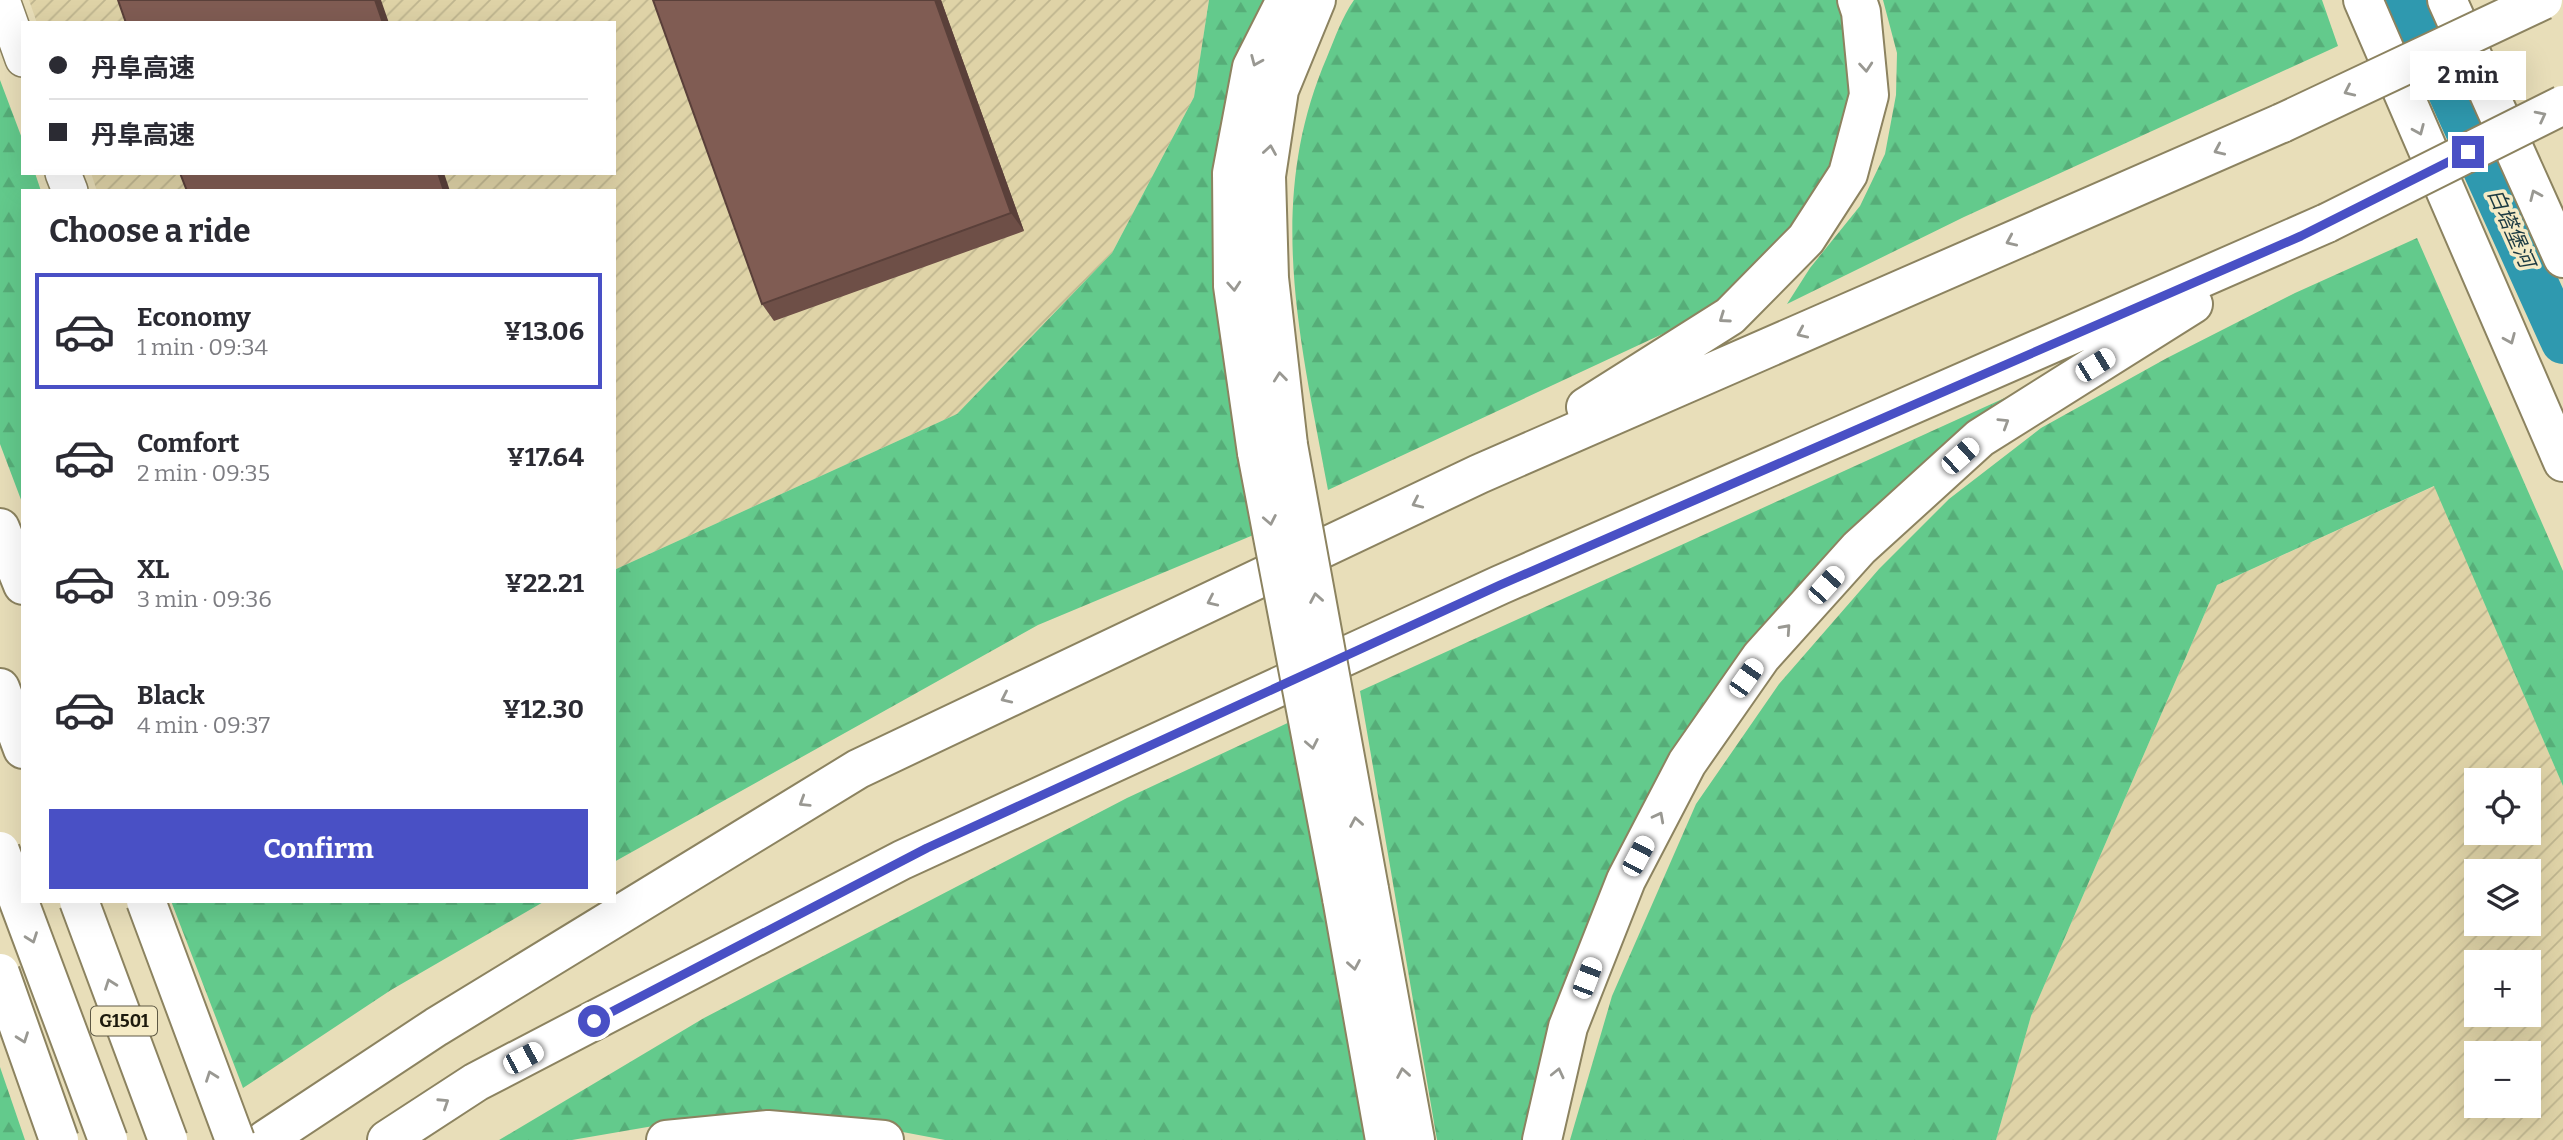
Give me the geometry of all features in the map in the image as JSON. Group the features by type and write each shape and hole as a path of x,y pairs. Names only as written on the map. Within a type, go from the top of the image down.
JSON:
{"main road":[{"path":"1286,0 1252,67 1232,173 1234,286 1272,449 1355,893 1415,1140"},
{"path":"1272,449 1266,176 1279,90 1316,0"},
{"path":"1479,474 1730,316 1806,239 1848,174 1868,95 1861,12 1857,0"},
{"path":"2363,0 2563,462"},
{"path":"2447,0 2563,258"},
{"path":"265,1140 436,1027 858,769 1479,474 2282,123 2543,0"},
{"path":"387,1140 476,1082 902,860 1500,585 2314,229 2563,105"},
{"path":"1542,1140 1568,1027 1626,880 1687,763 1761,657 1859,548 1980,438 2314,229"},
{"path":"0,528 21,580"},
{"path":"0,688 21,744"},
{"path":"0,851 108,1140"},
{"path":"1355,893 1385,1140"},
{"name":"G1501","path":"80,903 168,1140"},
{"path":"147,903 235,1140"},
{"path":"0,973 59,1140"},
{"path":"666,1140 768,1130 884,1140"}],"street":[{"path":"2,0 21,53"}],"shaded area":[{"path":"29,0 1209,0 1194,97 1112,253 957,414 616,569 616,189 96,189 92,175 616,175 616,21 36,21"},
{"path":"2435,486 2563,786 2563,1140 1996,1140 2031,1016 2217,585"}],"green space":[{"path":"1209,0 1280,0 1263,531 1038,625 616,861 616,569 957,414 1112,253 1194,97"},
{"path":"1354,0 1846,0 1855,112 1826,189 1738,287 1684,324 1328,490 1299,326 1293,219 1297,165 1308,111 1336,35"},
{"path":"1883,0 2322,0 2338,46 1964,217 1787,304 1810,268 1860,206 1885,154 1896,95 1897,53"},
{"path":"0,80 21,136 21,175 36,175 40,189 21,189 21,500 0,444"},
{"path":"2417,238 2563,571 2563,786 2434,486 2217,585 2031,1016 1996,1140 1570,1140 1612,996 1696,804 1779,684 1879,569 1949,499 2041,428 2167,358 2295,293"},
{"path":"2042,384 1727,682 1532,1140 1437,1140 1360,691 2009,396"},
{"path":"1296,719 1369,1140 945,1140 834,1119 665,1124 572,1140 499,1140 704,1018 1127,798"},
{"path":"172,903 542,903 391,990 243,1088"},
{"path":"0,1067 25,1140 0,1140"}],"building":[{"path":"118,0 375,0 382,21 125,21"},
{"path":"653,0 935,0 1011,213 762,304"},
{"path":"181,175 439,175 443,189 186,189"}],"waterway":[{"name":"白塔堡河","path":"2408,0 2563,342"}],"route":[{"path":"594,1021 927,848 1500,585 2301,236 2468,152"}]}
